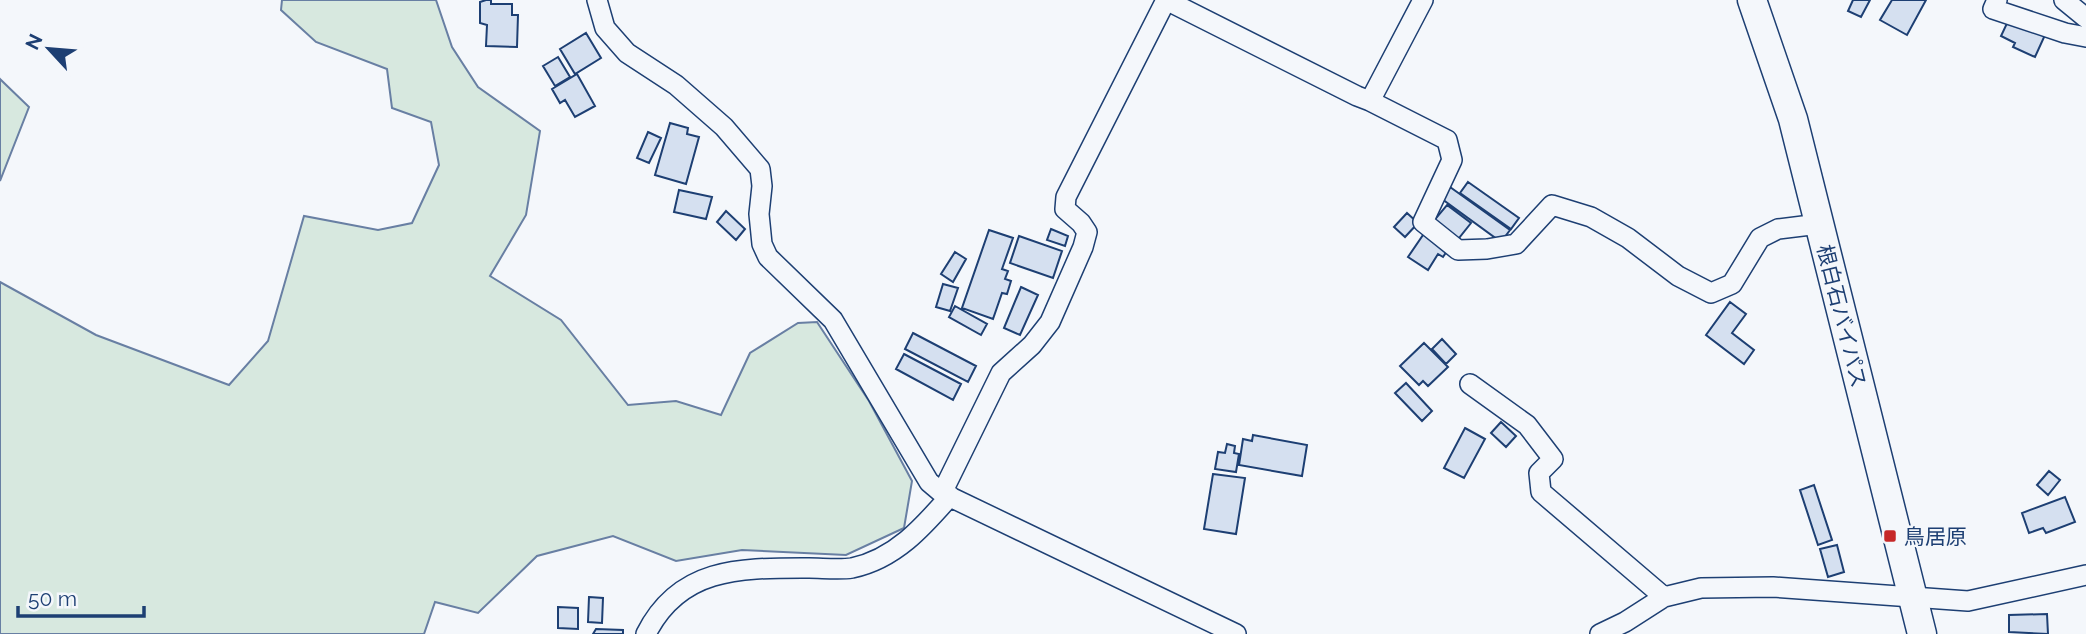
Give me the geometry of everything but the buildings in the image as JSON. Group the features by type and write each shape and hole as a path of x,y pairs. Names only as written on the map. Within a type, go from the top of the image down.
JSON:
{"highway":[{"name":"根白石バイパス","path":"1752,0 1793,119 1922,634"}],"street":[{"path":"597,0 606,28 627,53 676,85 724,127 760,169 762,186 759,215 762,244 768,257 834,320 929,482 946,494 1236,634"},
{"path":"646,634 656,615 685,587 723,572 771,568 852,568 890,553 918,532 946,494 1002,373 1032,345 1050,322 1087,232 1082,223 1065,209 1066,197 1166,0 1447,141 1452,160 1423,222 1458,250 1516,244 1552,205 1591,217 1628,238 1678,276 1711,293 1732,284 1760,238 1778,229 1819,224"},
{"path":"1370,101 1423,0"},
{"path":"1997,0 1993,9 2064,33 2086,37"},
{"path":"2064,0 2086,18"},
{"path":"1470,384 1527,425 1553,459 1539,473 1541,492 1664,597"},
{"path":"1600,634 1625,622 1664,597 1702,588 1773,587 1968,601 2086,575"}],"shaded area":[{"path":"282,0 436,0 452,47 478,87 540,131 526,215 490,276 561,320 628,405 676,401 721,415 750,353 798,323 817,322 869,401 912,481 904,528 846,555 742,550 676,561 613,536 537,556 478,613 435,602 424,634 0,634 0,282 96,335 229,385 268,341 304,216 378,230 412,223 439,165 431,122 392,108 387,69 316,42 281,10"},
{"path":"0,79 29,107 0,181"}],"place":[{"name":"鳥居原","path":"1890,536"}]}
